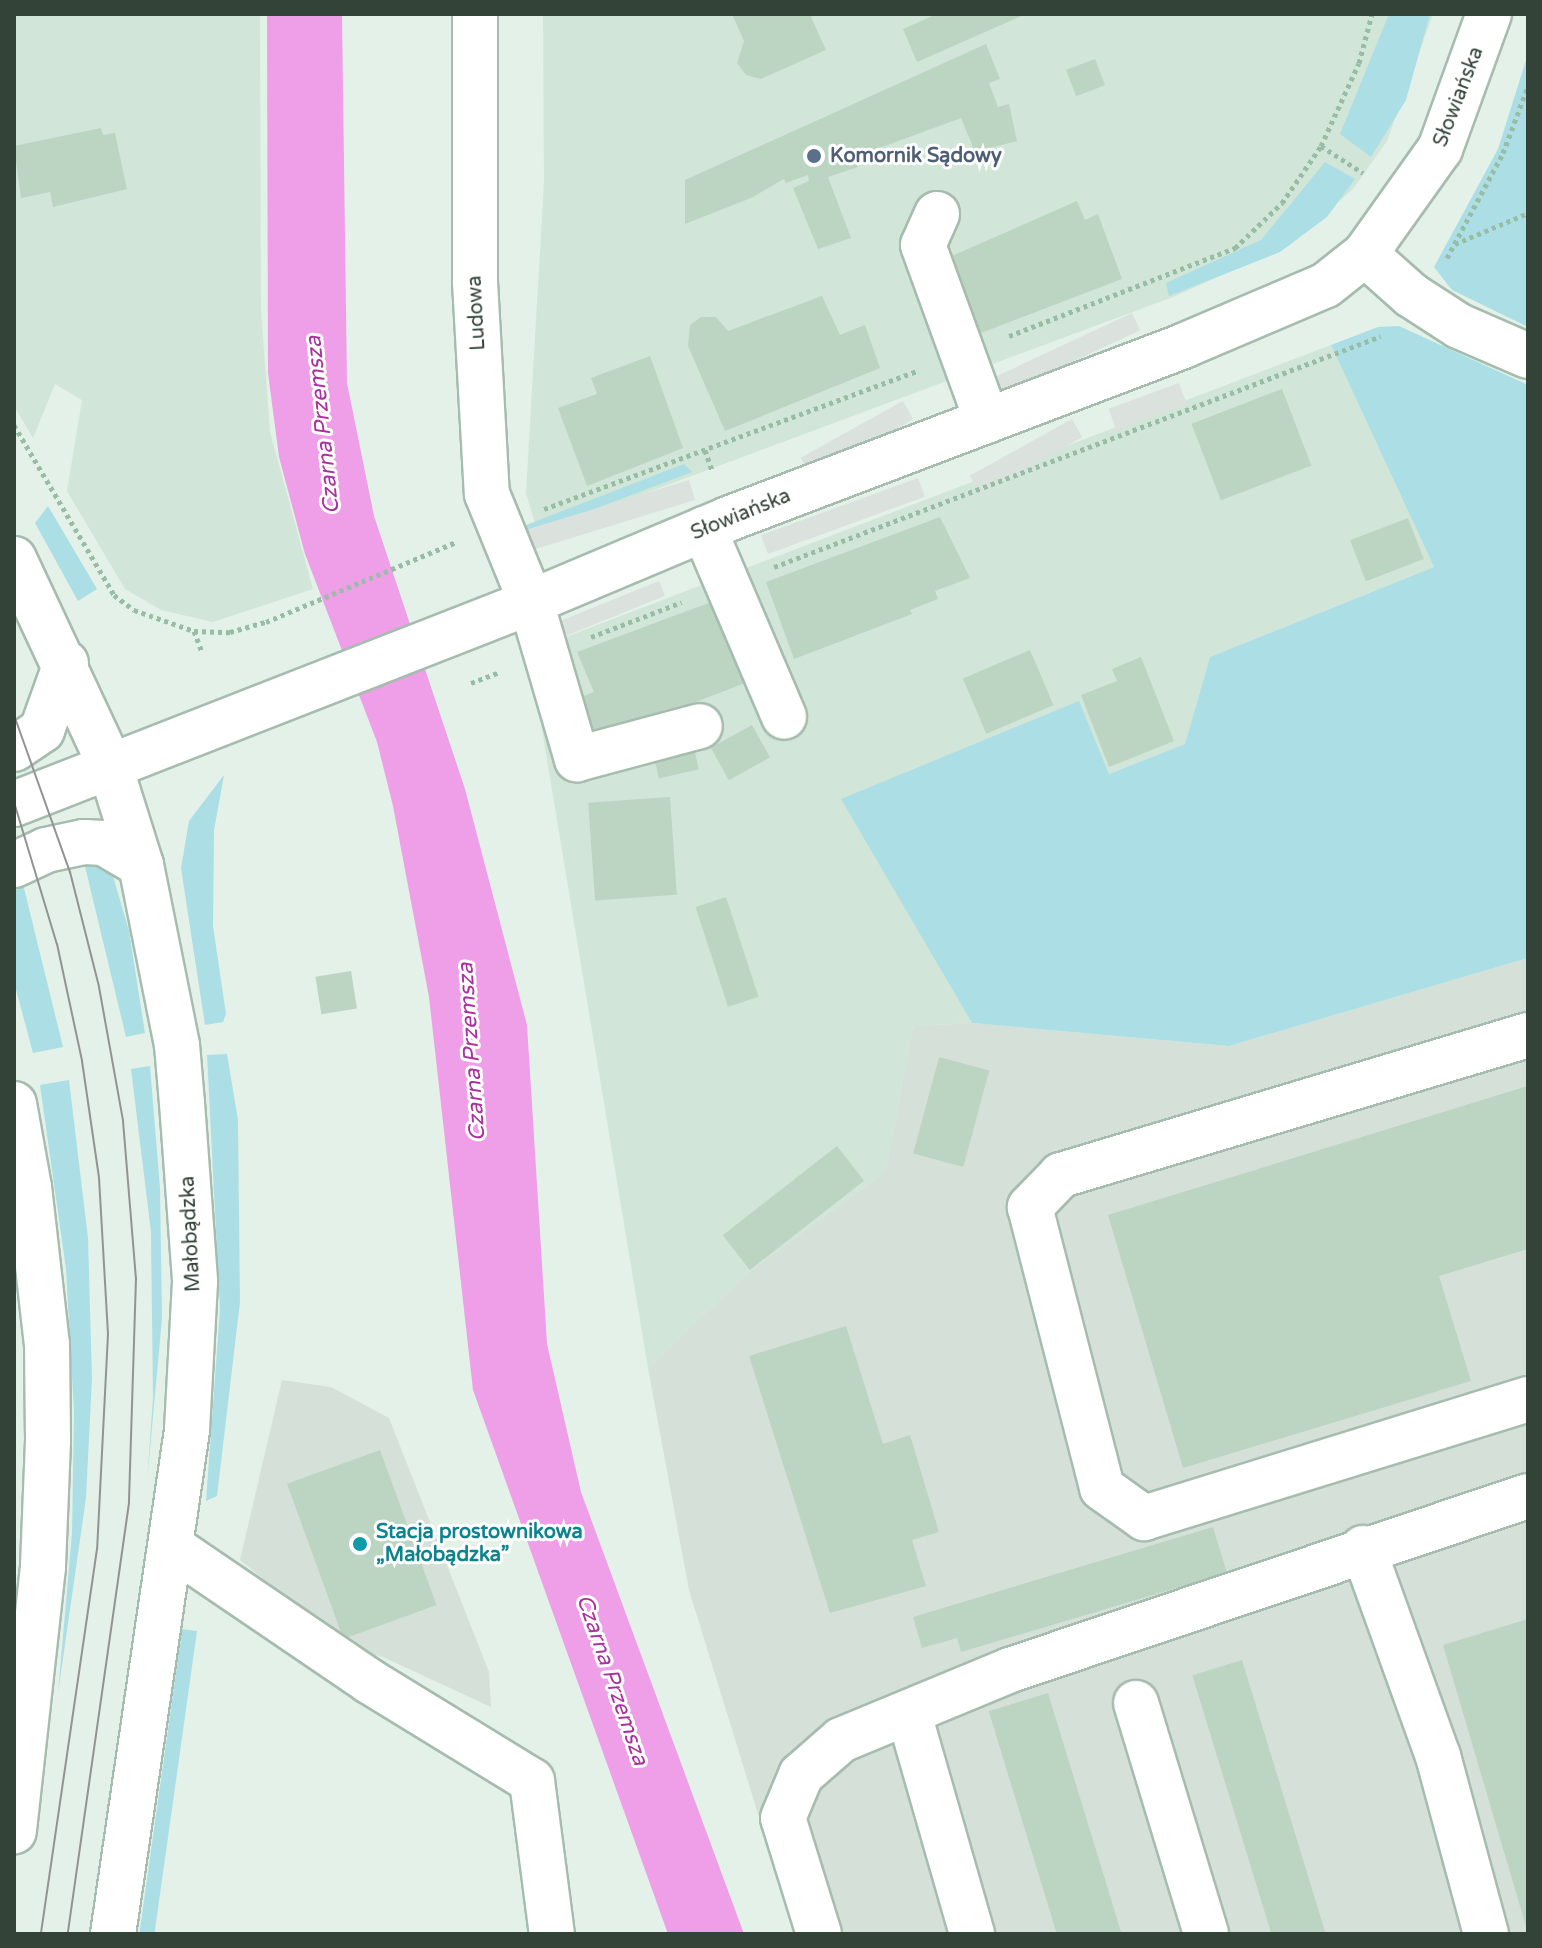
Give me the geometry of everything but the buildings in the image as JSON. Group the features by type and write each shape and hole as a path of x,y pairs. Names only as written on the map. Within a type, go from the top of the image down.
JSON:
{"street":[{"name":"Ludowa","path":"475,14 475,282 487,494 513,609 546,654 577,759 700,726"},
{"name":"Słowiańska","path":"14,804 109,763 513,609 704,529 987,421 1326,285 1365,254 1440,149 1489,14"},
{"path":"937,214 923,245 987,421"},
{"path":"1365,254 1411,295 1459,326 1528,356"},
{"path":"704,529 784,717"},
{"name":"Małobądzka","path":"14,559 66,663 109,763 141,865 177,1045 195,1282 187,1430 113,1934"},
{"path":"14,749 42,730 66,663"},
{"path":"14,865 46,850 84,842 104,843 141,865"},
{"path":"1528,1035 1061,1175 1030,1207 1102,1488 1144,1518 1528,1399"},
{"path":"14,1104 47,1344 48,1428 43,1567 14,1831"},
{"path":"819,1934 783,1818 801,1775 841,1740 1010,1670 1363,1548 1528,1496"},
{"path":"172,1547 369,1681 532,1781 552,1934"},
{"path":"1363,1548 1438,1756 1486,1934"},
{"path":"1136,1703 1206,1934"},
{"path":"909,1714 972,1934"}],"path":[{"path":"1445,266 1453,245 1503,153 1528,86"},
{"path":"1321,146 1363,173"},
{"path":"1453,245 1528,213"},
{"path":"546,654 1391,334"},
{"path":"14,425 114,595 134,610 194,631 230,632 266,622 464,539"},
{"path":"705,450 712,470"},
{"path":"194,631 202,652"}],"shaded area":[{"path":"14,14 260,14 261,310 270,432 313,589 213,622 161,610 125,589 67,491 82,400 55,384 33,438 14,406"},
{"path":"543,14 1433,14 1387,141 1353,189 1291,244 1173,297 538,533 526,493 544,183"},
{"path":"1389,14 1430,14 1406,100 1371,157 1340,134"},
{"path":"1528,54 1528,327 1452,290 1434,267 1498,149"},
{"path":"1325,162 1355,179 1327,217 1280,252 1169,296 1166,283 1261,240"},
{"path":"1132,313 1140,330 997,397 989,380"},
{"path":"1399,326 1528,385 1528,958 1229,1046 972,1023 841,799 1079,701 1109,774 1185,744 1210,657 1434,567 1331,345 1378,327"},
{"path":"1331,345 1434,567 1210,657 1185,744 1109,774 1079,702 842,799 972,1023 913,1026 886,1171 750,1271 648,1368 529,651"},
{"path":"1179,383 1187,405 1116,430 1109,409"},
{"path":"903,401 913,419 811,476 801,458"},
{"path":"1072,419 1082,437 980,494 970,476"},
{"path":"684,464 692,472 523,536 521,527"},
{"path":"918,478 925,497 768,554 761,535"},
{"path":"689,480 695,500 534,549 528,529"},
{"path":"48,506 97,589 78,601 35,523"},
{"path":"659,581 665,596 561,638 555,623"},
{"path":"224,775 214,830 213,926 226,1014 223,1022 205,1025 181,868 189,821"},
{"path":"83,858 109,869 113,876 129,931 145,1033 126,1037"},
{"path":"22,880 63,1047 33,1053 14,982 14,891"},
{"path":"1528,958 1528,1934 795,1934 689,1590 648,1368 750,1271 886,1171 913,1026 972,1023 1229,1046"},
{"path":"227,1054 238,1120 240,1302 217,1496 206,1501 220,1309 207,1055"},
{"path":"150,1066 160,1188 162,1318 147,1482 153,1398 151,1232 131,1069"},
{"path":"69,1080 88,1238 92,1378 86,1498 58,1693 72,1534 74,1411 66,1269 40,1085"},
{"path":"282,1380 331,1387 389,1418 489,1672 491,1707 383,1657 348,1648 240,1560"},
{"path":"182,1629 197,1631 154,1934 140,1932"}],"water":[{"name":"Czarna Przemsza","path":"267,14 342,14 347,383 374,516 465,789 527,1025 547,1344 581,1492 744,1934 668,1934 473,1390 429,997 393,806 377,742 305,554 279,457 268,373"}],"tram line":[{"path":"14,715 70,872 99,987 123,1121 136,1278 129,1503 68,1934"},
{"path":"14,802 57,944 82,1061 99,1178 108,1334 97,1549 41,1934"}],"place":[{"name":"Komornik Sądowy","path":"814,156"},
{"name":"Stacja prostownikowa „Małobądzka”","path":"360,1544"}]}
